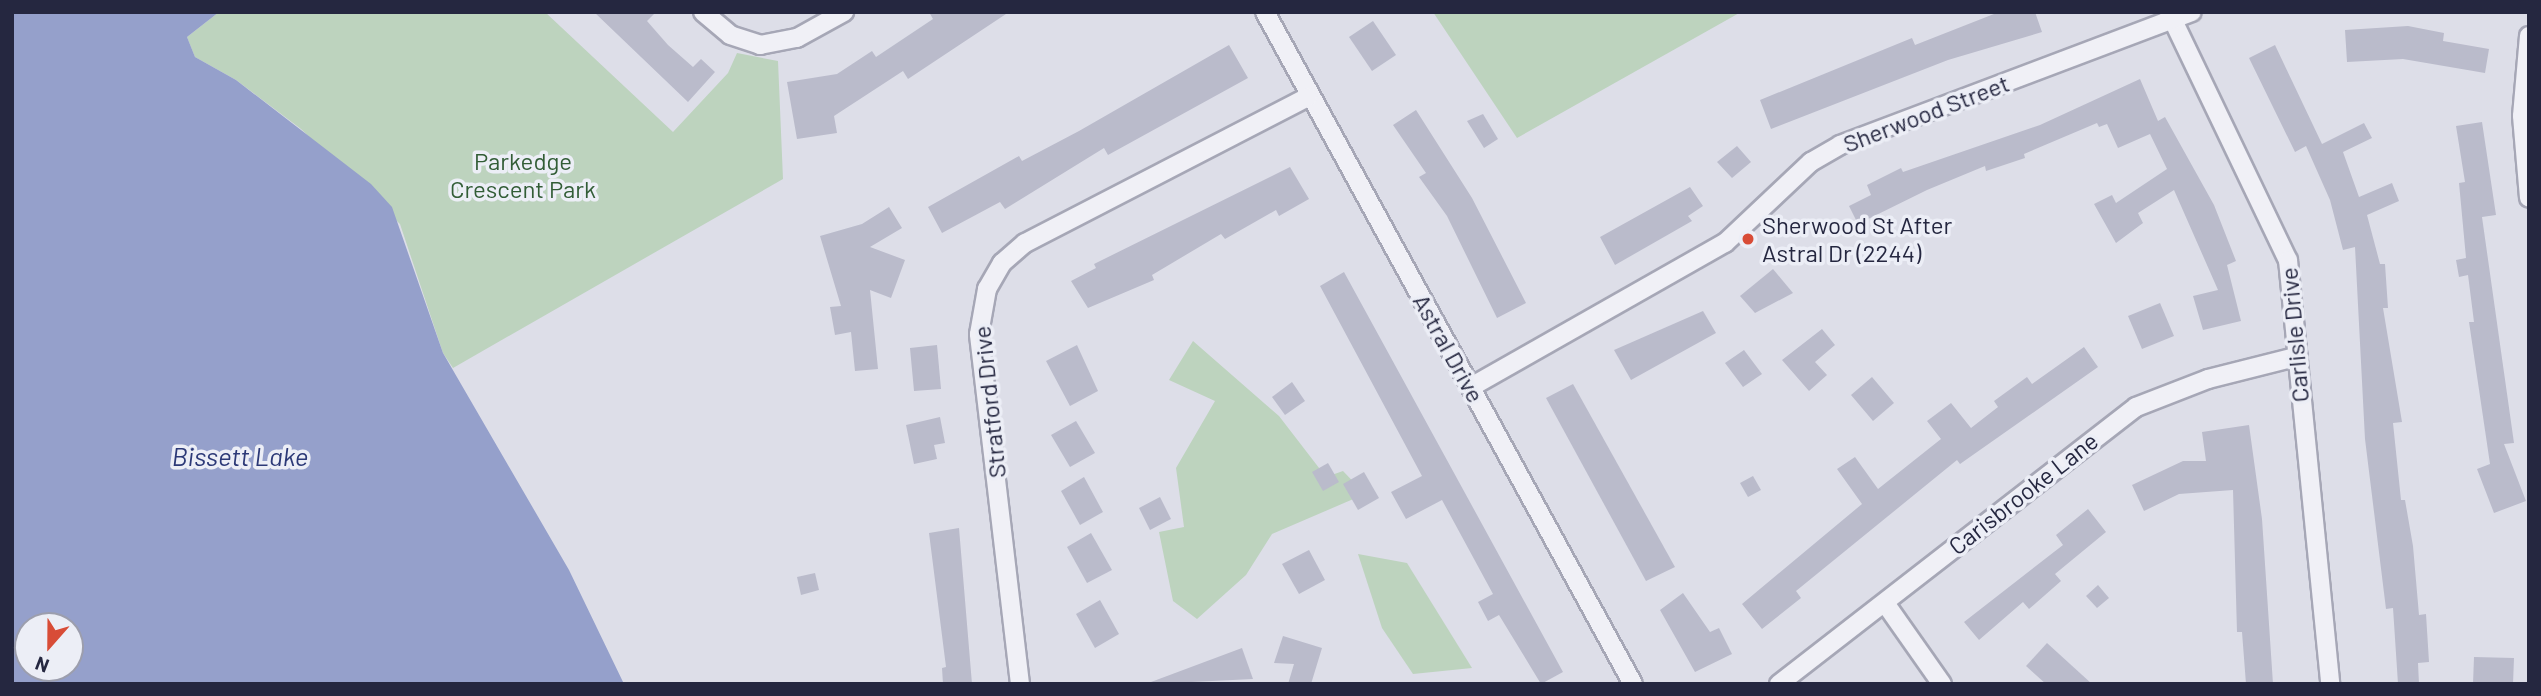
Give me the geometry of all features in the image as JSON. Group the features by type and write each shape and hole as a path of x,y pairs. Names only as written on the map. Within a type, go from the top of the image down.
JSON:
{"street":[{"path":"703,12 730,35 760,45 797,38 844,12"},
{"name":"Astral Drive","path":"1265,12 1308,97 1471,387 1633,684"},
{"name":"Sherwood Street","path":"1471,387 1725,243 1811,162 1840,145 2171,16 2192,12"},
{"name":"Carlisle Drive","path":"2171,16 2288,260 2295,357 2330,684"},
{"path":"2529,36 2522,104 2529,198"},
{"name":"Stratford Drive","path":"1020,684 979,334 987,289 1002,263 1025,243 1308,97"},
{"name":"Carisbrooke Lane","path":"1779,684 2136,407 2208,379 2295,357"},
{"path":"1885,603 1942,684"}],"green space":[{"name":"Parkedge Crescent Park","path":"219,12 545,12 673,132 728,73 737,53 778,61 783,179 453,368 443,353 400,224 301,129 236,80 195,57 187,37"},
{"path":"1433,12 1741,12 1517,138"},
{"path":"1193,341 1279,416 1326,477 1343,471 1365,494 1272,534 1246,575 1197,619 1173,601 1159,532 1184,527 1176,468 1215,401 1169,380"},
{"path":"1358,554 1407,563 1472,668 1413,674 1382,628"}],"water":[{"name":"Bissett Lake","path":"12,12 219,12 187,37 195,57 236,80 371,184 392,207 443,353 569,570 624,684 12,684"}],"building":[{"path":"594,12 656,12 647,21 668,45 693,67 701,59 715,72 688,102"},
{"path":"929,12 1009,12 908,79 903,71 834,116 837,133 797,139 787,82 837,74 872,51 876,57 933,19"},
{"path":"1999,12 2035,12 2042,32 1948,60 1771,129 1760,100 1912,38 1915,45"},
{"path":"1373,21 1396,55 1372,71 1349,37"},
{"path":"2408,26 2444,33 2443,41 2489,49 2485,73 2403,59 2347,62 2345,30"},
{"path":"1229,45 1248,78 1108,155 1104,148 1005,209 1000,202 942,233 928,207 1019,156 1022,161 1079,131"},
{"path":"2275,45 2322,144 2364,123 2372,138 2343,152 2359,197 2392,183 2399,201 2367,215 2380,264 2385,264 2388,308 2383,308 2402,422 2393,423 2401,500 2405,500 2413,546 2419,615 2426,614 2429,662 2418,663 2419,684 2398,684 2393,608 2386,609 2365,439 2355,247 2343,250 2330,200 2306,146 2295,152 2249,58"},
{"path":"2140,79 2158,121 2165,117 2214,205 2236,261 2227,265 2241,321 2203,330 2193,296 2218,290 2174,190 2138,213 2143,223 2116,243 2094,204 2112,195 2116,203 2167,169 2150,134 2118,148 2107,124 2099,127 2097,123 2024,154 2025,158 1986,171 1985,166 1927,190 1858,224 1849,206 1871,195 1867,185 1901,168 1903,172 2040,125"},
{"path":"1416,110 1472,198 1526,303 1497,318 1447,216 1419,177 1426,173 1393,125"},
{"path":"1483,114 1498,139 1484,148 1467,121"},
{"path":"2482,122 2496,215 2482,217 2514,443 2504,444 2526,501 2494,513 2477,469 2490,464 2469,322 2474,322 2468,275 2459,277 2456,260 2466,258 2459,183 2465,182 2456,126"},
{"path":"1737,146 1751,162 1732,178 1717,162"},
{"path":"1290,167 1309,199 1279,216 1276,210 1225,239 1221,234 1152,275 1154,280 1088,308 1071,281 1096,268 1094,264"},
{"path":"1690,187 1703,206 1688,216 1692,221 1615,265 1600,237"},
{"path":"889,207 902,228 870,247 905,260 891,298 870,290 878,369 855,371 851,332 835,335 830,307 841,306 820,236 862,224"},
{"path":"1773,269 1793,293 1755,313 1740,296"},
{"path":"1344,272 1563,672 1541,684 1499,615 1488,621 1478,602 1493,594 1442,500 1406,519 1391,492 1422,476 1320,286"},
{"path":"2160,303 2174,336 2142,349 2128,316"},
{"path":"1703,311 1716,333 1631,380 1614,350"},
{"path":"1822,329 1835,345 1815,362 1827,375 1809,391 1782,360"},
{"path":"937,345 941,389 914,391 910,348"},
{"path":"1077,345 1098,391 1070,406 1046,361"},
{"path":"2084,347 2098,367 1960,464 1957,460 1796,591 1801,598 1762,629 1742,604 1862,504 1837,469 1855,457 1878,489 1941,439 1927,421 1951,403 1971,428 1998,407 1994,401 2027,377 2032,384"},
{"path":"1744,350 1762,374 1743,387 1725,363"},
{"path":"1872,377 1894,403 1873,421 1851,395"},
{"path":"1292,382 1305,401 1285,415 1272,397"},
{"path":"1573,384 1675,567 1646,581 1546,398"},
{"path":"940,417 945,443 934,445 937,459 914,464 906,425"},
{"path":"1076,421 1095,453 1070,467 1051,435"},
{"path":"2249,425 2262,519 2273,684 2246,684 2242,632 2237,632 2233,490 2179,494 2144,511 2132,485 2183,461 2206,461 2202,432"},
{"path":"1328,463 1339,482 1323,491 1312,472"},
{"path":"1364,472 1379,498 1358,510 1343,484"},
{"path":"1753,476 1761,490 1748,497 1740,483"},
{"path":"1084,477 1103,512 1080,525 1061,491"},
{"path":"1160,497 1171,519 1150,530 1139,508"},
{"path":"2088,509 2106,532 2055,574 2061,581 2029,609 2023,602 1979,640 1964,622 2063,545 2056,535"},
{"path":"959,528 972,684 943,684 942,668 946,667 929,533"},
{"path":"1091,533 1112,570 1087,583 1067,547"},
{"path":"1309,550 1325,580 1299,594 1282,564"},
{"path":"815,573 819,590 801,595 797,577"},
{"path":"2098,585 2109,598 2097,608 2086,596"},
{"path":"1683,593 1710,632 1719,628 1732,654 1695,672 1660,610"},
{"path":"1100,600 1119,634 1095,648 1076,614"},
{"path":"1283,636 1322,648 1311,684 1288,684 1294,664 1274,663"},
{"path":"2047,643 2092,684 2046,684 2026,666"},
{"path":"1242,648 1253,679 1151,684 1151,682"},
{"path":"2474,657 2514,658 2513,684 2473,684"}],"place":[{"name":"Sherwood St After Astral Dr (2244)","path":"1748,239"}]}
